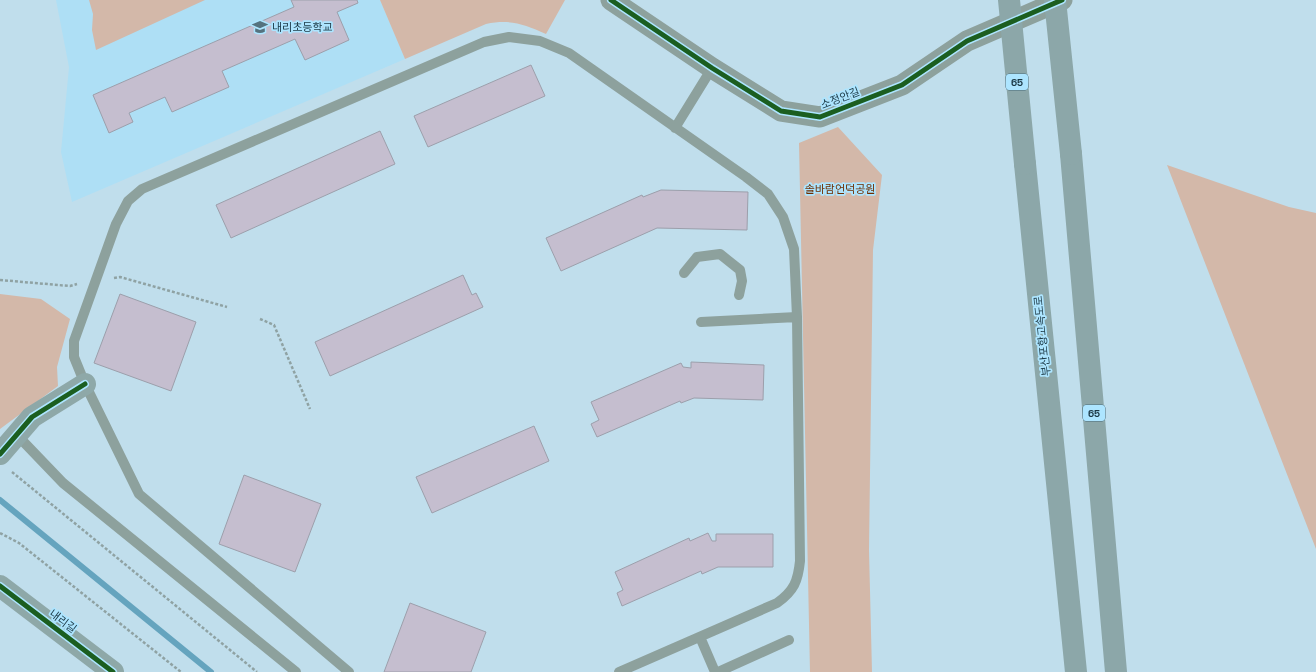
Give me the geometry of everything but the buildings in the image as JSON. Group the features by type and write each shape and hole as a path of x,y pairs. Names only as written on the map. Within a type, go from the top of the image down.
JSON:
{"highway":[{"name":"부산포항고속도로","path":"1009,0 1076,672"},
{"name":"65","path":"1054,0 1071,154 1116,672"}],"street":[{"name":"소정안길","path":"611,0 712,68 781,111 820,117 902,85 967,41 1062,0"},
{"path":"7,452 32,417 85,384"},
{"name":"내리길","path":"0,586 113,672"}],"lane":[{"path":"349,672 139,494 85,384 74,357 74,341 116,224 128,201 142,189 484,42 509,37 540,41 569,53 746,177 768,194 783,216 794,248 797,317 800,561 796,583 789,593 777,602 619,672"},
{"path":"675,128 712,68"},
{"path":"684,274 697,257 720,254 740,270 742,281 739,296"},
{"path":"701,322 797,317"},
{"path":"7,452 64,483 296,672"},
{"path":"700,637 716,672 789,640"}],"path":[{"path":"114,278 120,277 227,307"},
{"path":"0,280 70,286 77,284"},
{"path":"260,319 274,325 310,410"},
{"path":"7,452 257,672"},
{"path":"0,533 19,543 181,672"}],"shaded area":[{"path":"56,0 380,0 405,59 72,202 61,152 69,67"}],"green space":[{"path":"89,0 205,0 96,50 92,30 93,14"},
{"path":"380,0 565,0 546,34 517,23 502,22 486,24 405,59"},
{"name":"솔바람언덕공원","path":"838,127 882,175 873,250 869,550 872,672 810,672 799,143"},
{"path":"1167,165 1289,207 1316,213 1316,549"},
{"path":"0,294 41,299 70,319 57,367 58,386 0,429"}],"waterway":[{"path":"0,500 211,672"}],"cycle path":[{"path":"611,0 712,68 781,111 820,117 902,85 967,41 1062,0"},
{"path":"0,454 32,417 85,384"},
{"path":"0,586 113,672"}],"place":[{"name":"내리초등학교","path":"260,27"}]}
